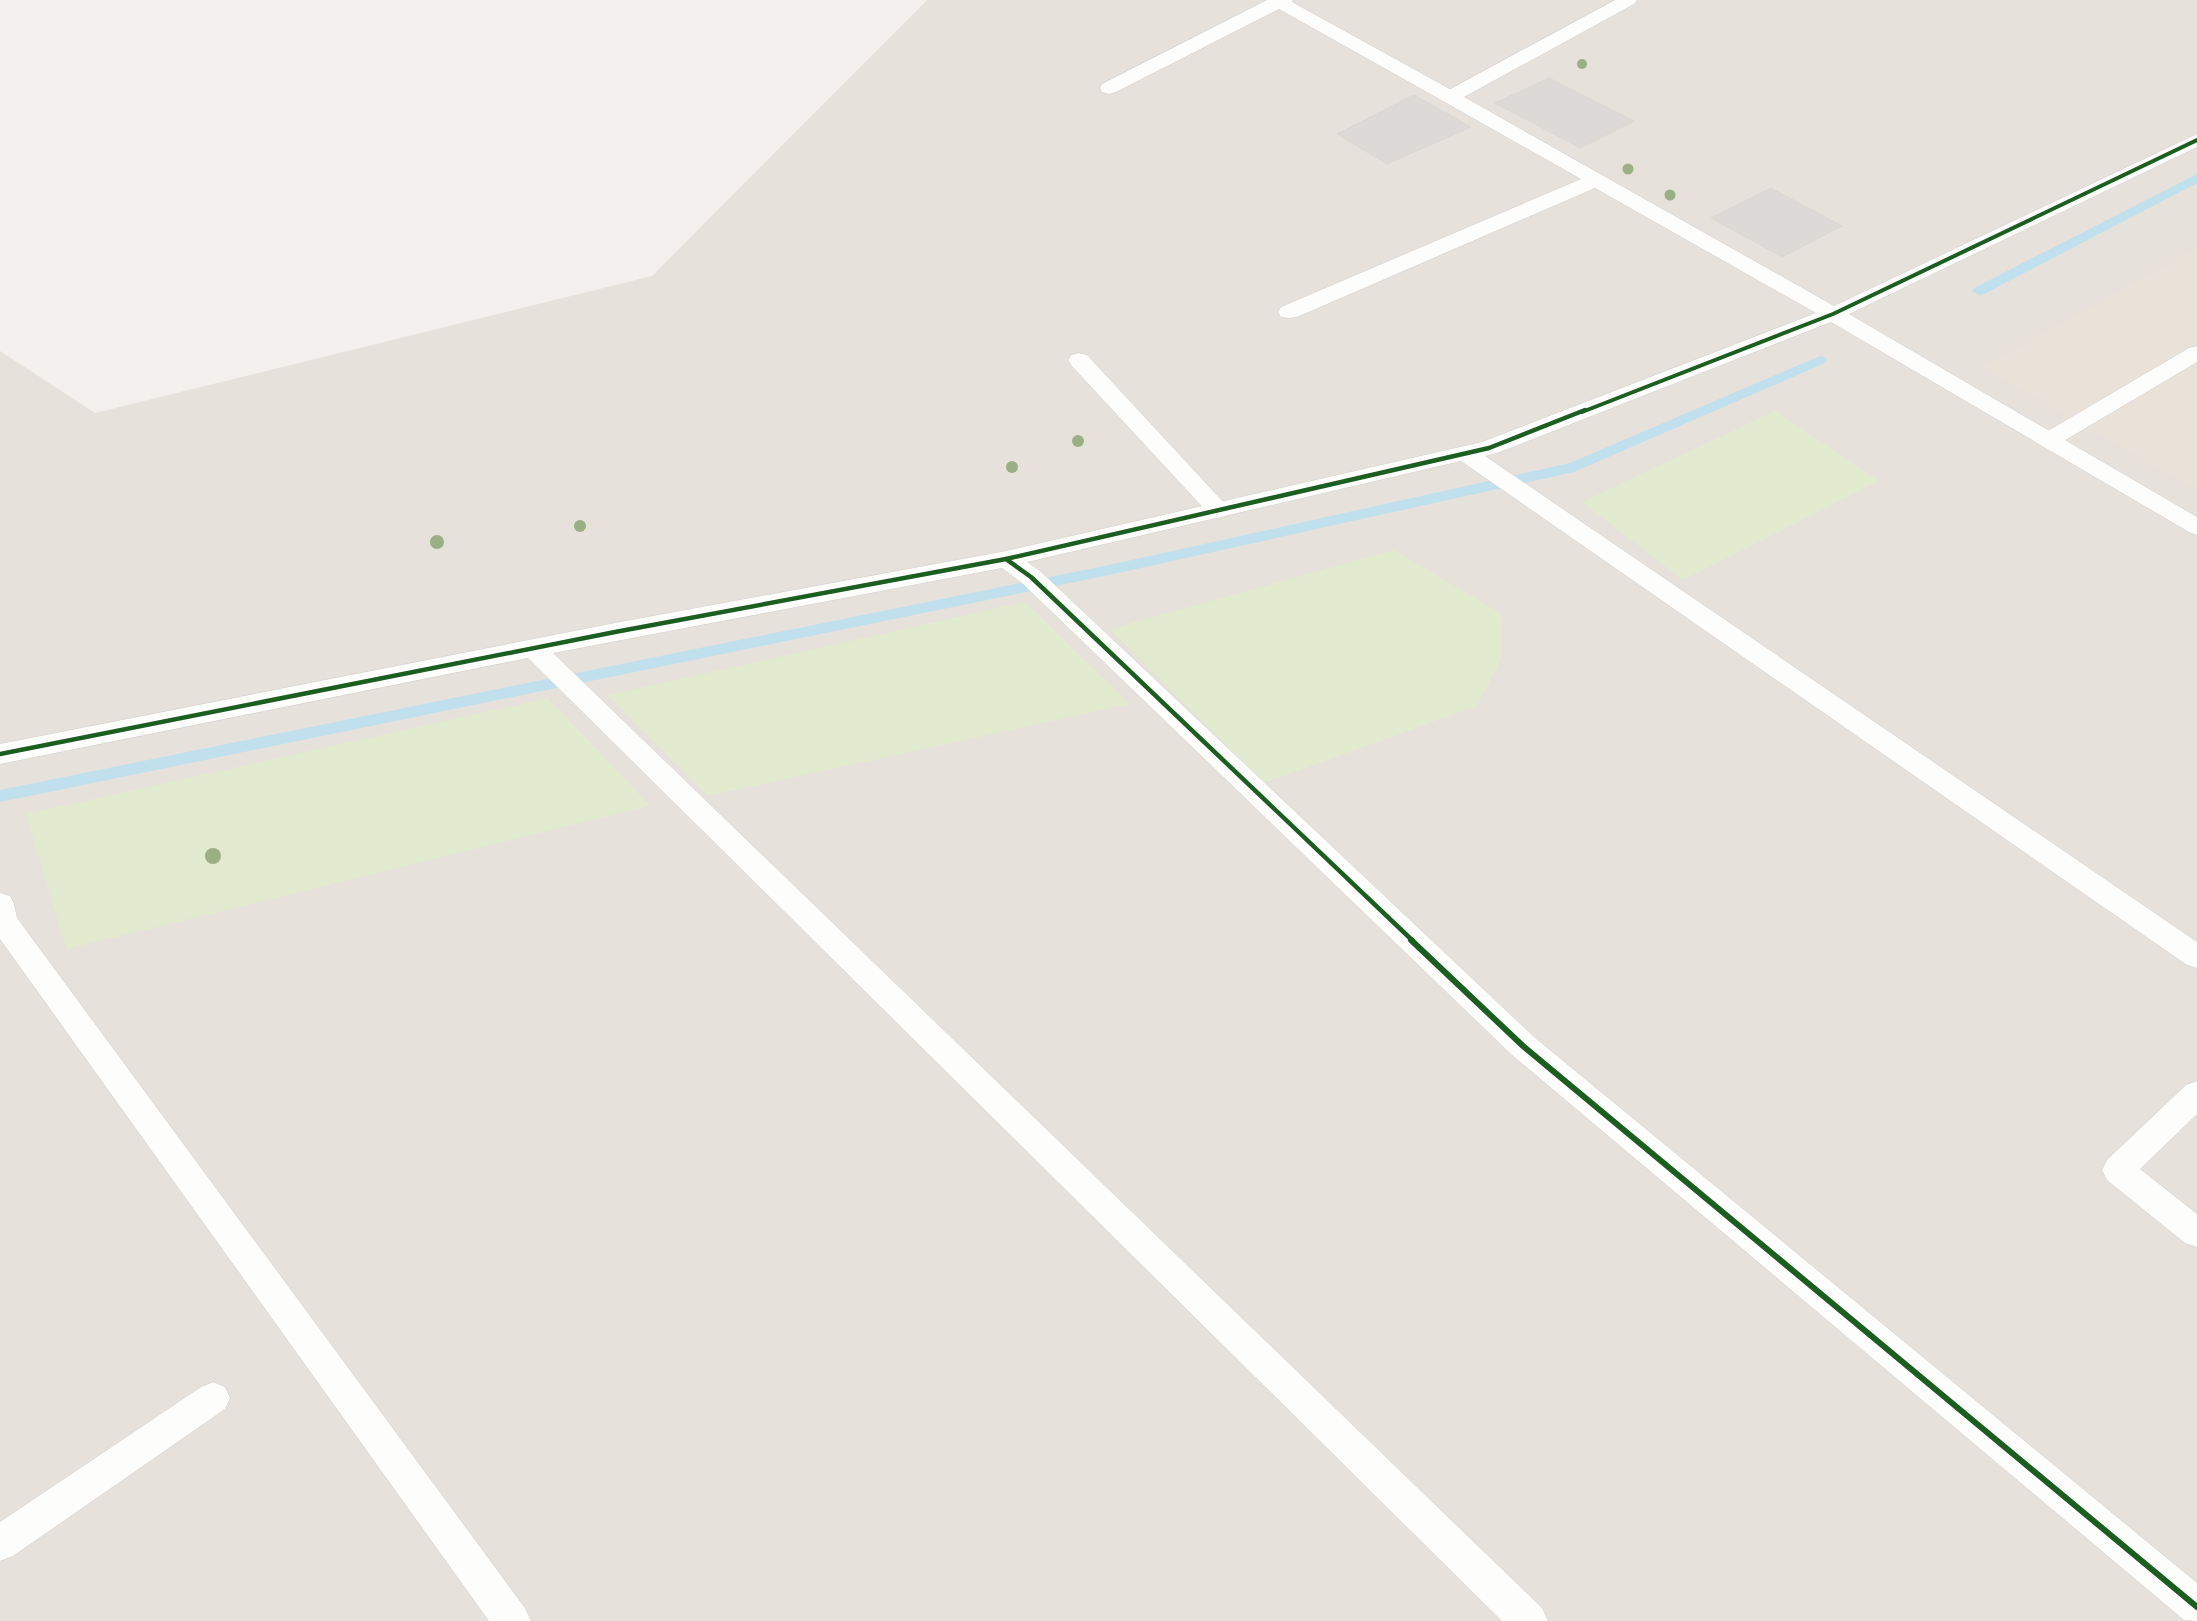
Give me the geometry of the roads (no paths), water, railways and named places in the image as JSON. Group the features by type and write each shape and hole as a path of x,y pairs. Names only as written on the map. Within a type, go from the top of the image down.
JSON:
{"street":[{"path":"1450,98 1628,0"},
{"path":"1109,88 1280,1 1833,314 2197,527"},
{"path":"0,754 1006,559 1489,448 1833,314 2197,140"},
{"path":"1288,312 1596,180"},
{"path":"2049,440 2197,353"},
{"path":"1079,360 1218,510"},
{"path":"1466,454 2197,958"},
{"path":"1006,559 1031,577 1522,1046 2197,1607"},
{"path":"534,649 1529,1621"},
{"path":"1,912 512,1621"},
{"path":"2197,1094 2118,1170 2197,1233"},
{"path":"0,1543 213,1398"}],"waterway":[{"path":"1979,291 2197,178"},
{"path":"0,796 1109,570 1574,467 1820,360"}]}
